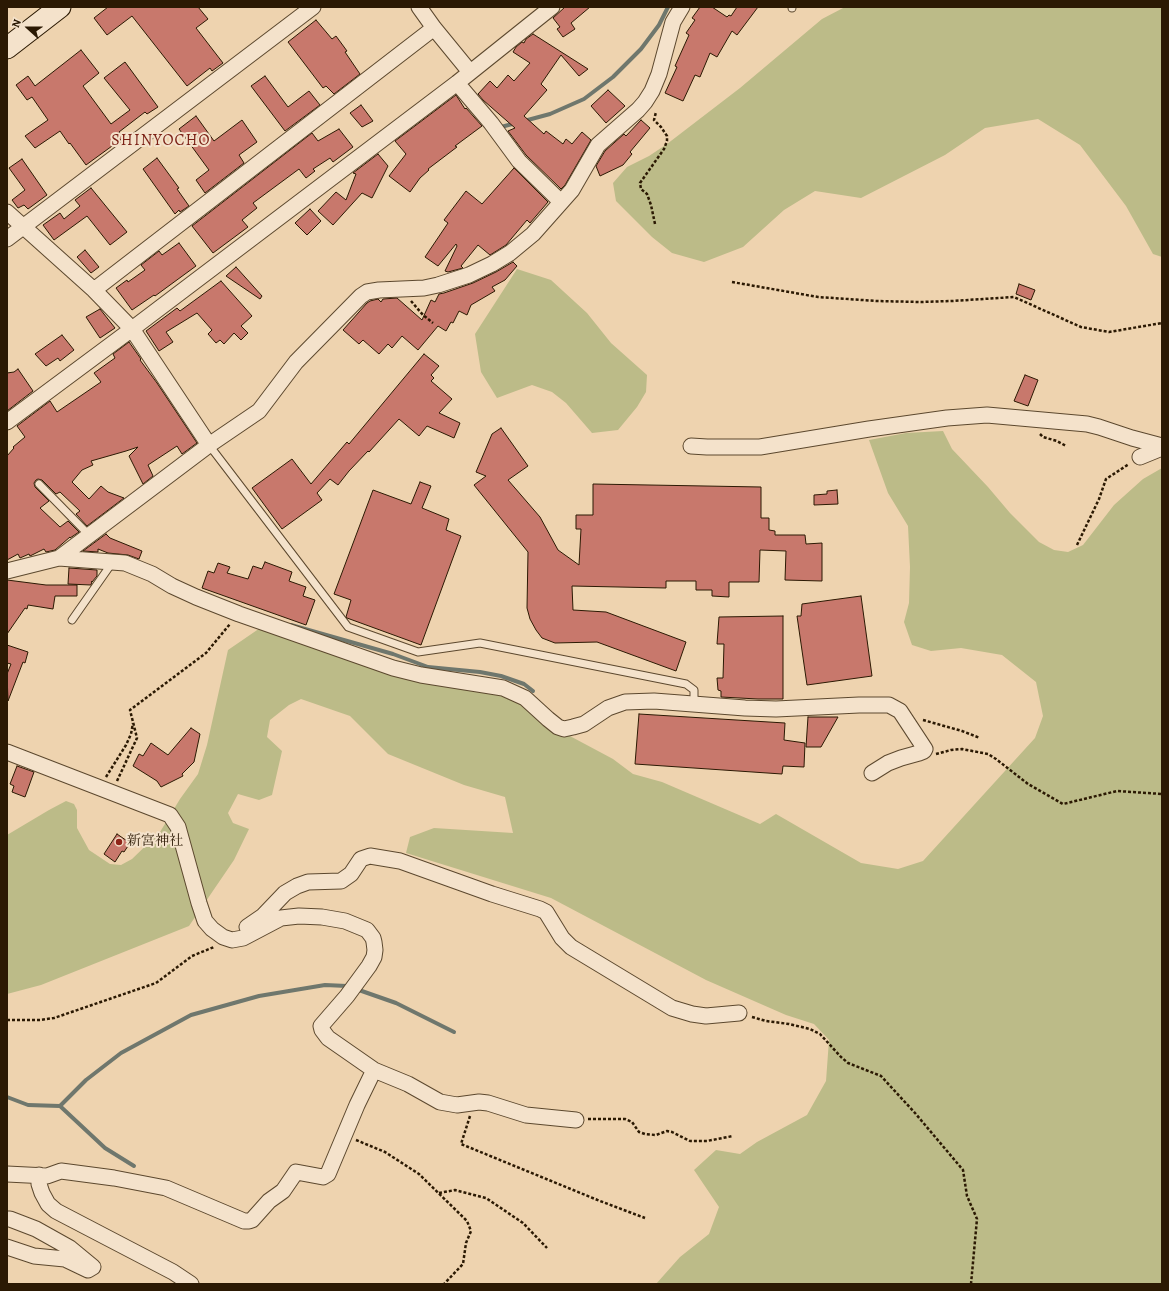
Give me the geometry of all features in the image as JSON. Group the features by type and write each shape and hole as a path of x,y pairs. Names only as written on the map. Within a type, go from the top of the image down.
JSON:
{"main road":[{"path":"7,48 60,7"}],"street":[{"path":"7,239 313,7"},
{"path":"419,7 470,72"},
{"path":"7,422 457,83 552,7"},
{"path":"59,558 209,445 259,411 296,362 361,296 367,292 379,290 424,288 469,275 510,253 533,234 572,190 598,145 646,102 659,74 673,22 682,7"},
{"path":"94,290 434,28"},
{"path":"457,83 519,161 562,202"},
{"path":"7,212 94,290 132,329 209,445"},
{"path":"691,446 707,448 760,447 947,418 987,415 1087,424 1162,447"},
{"path":"1140,457 1162,447"},
{"path":"7,571 59,558 125,562 196,597 239,614 393,668 421,675 503,688 525,698 558,727 564,729 573,728 584,724 608,708 625,702 654,701 694,705 776,709 889,705 900,710 925,749 924,751 901,758 888,764 872,774"},
{"path":"7,752 108,786 170,815 178,827 199,903 206,921 212,929 223,937 232,940 243,938 281,918 299,916 322,917 345,921 367,930 373,938 375,950 374,957 347,996 321,1026 328,1038 374,1070 408,1084 440,1102 457,1105 488,1103 526,1115 576,1120"},
{"path":"232,940 236,934 262,916 285,893 308,882 340,881 351,874 361,859 370,856 400,861 546,912 562,938 571,947 672,1008 692,1014 706,1016 739,1013"},
{"path":"7,1174 47,1176 62,1171 114,1178 166,1188 244,1221 249,1221 252,1220 269,1202 283,1191 296,1172 323,1177 328,1174 357,1105 374,1070"},
{"path":"39,1176 39,1184 42,1193 48,1204 56,1211 174,1272 191,1284"},
{"path":"7,1219 36,1229 70,1248 93,1266 88,1270 65,1259 34,1256 7,1247"}],"lane":[{"path":"209,445 348,627 418,652 480,643 686,684 694,690 694,705"},
{"path":"39,484 89,535"},
{"path":"72,620 113,562"}],"path":[{"path":"652,91 656,96 657,103 654,120 667,136 667,141 664,149 640,184 641,189 646,194 651,205 655,224"},
{"path":"732,282 818,297 877,302 952,301 1014,297 1081,327 1109,332 1162,323"},
{"path":"398,290 404,293 422,315 433,323"},
{"path":"1077,545 1100,500 1106,479 1140,457"},
{"path":"108,786 137,738 130,710 206,653 239,614"},
{"path":"903,715 962,731 980,738"},
{"path":"108,786 131,734 133,721"},
{"path":"924,751 936,754 962,749 988,754 1028,784 1063,804 1117,791 1162,794"},
{"path":"7,1020 40,1020 54,1018 156,983 192,956 232,940"},
{"path":"739,1013 766,1021 810,1029 820,1034 848,1063 881,1076 915,1113 963,1170 968,1196 977,1219 971,1284"},
{"path":"472,1103 469,1120 461,1144 645,1218"},
{"path":"576,1120 625,1119 632,1122 639,1132 656,1135 667,1131 690,1141 707,1141 733,1136"},
{"path":"344,1136 385,1152 419,1174 467,1221 471,1232 466,1243 463,1264 444,1284"},
{"path":"439,1193 455,1190 486,1198 523,1223 547,1248"}],"shaded area":[{"path":"845,7 1162,7 1162,257 1153,254 1126,206 1080,145 1038,119 985,128 945,155 861,198 815,191 784,210 743,247 704,262 672,253 652,237 616,201 613,183 627,167 649,156 667,144 740,88 822,19"},
{"path":"517,269 551,280 587,313 611,343 647,375 646,392 637,407 618,430 592,433 566,403 552,392 532,385 497,398 481,372 475,334"},
{"path":"943,431 952,449 1010,513 1039,542 1054,550 1068,552 1083,545 1114,505 1143,479 1162,468 1162,1284 656,1284 680,1257 709,1234 719,1207 694,1170 716,1150 740,1154 757,1142 807,1115 826,1081 829,1040 814,1024 786,1015 706,980 551,898 406,853 410,837 434,828 513,833 505,797 464,785 388,754 350,716 301,699 289,705 270,720 267,737 282,751 272,795 259,800 238,794 228,813 233,823 249,829 234,860 189,926 41,985 7,994 7,835 66,801 74,804 77,810 77,828 89,850 110,864 121,865 132,859 160,832 180,799 198,774 207,745 228,650 263,626 507,692 553,727 613,759 633,774 662,782 760,824 776,814 861,863 898,869 923,861 1035,738 1043,716 1036,682 1002,655 961,648 931,651 912,645 904,622 909,603 910,567 908,526 888,493 869,440 906,433"}],"building":[{"path":"108,7 198,7 208,19 196,28 223,63 212,71 210,68 187,86 132,16 107,35 94,18"},
{"path":"565,7 590,7 571,23 575,29 563,37 557,29 560,27 553,18"},
{"path":"700,7 712,7 727,17 729,15 731,16 737,7 758,7 737,35 732,31 717,57 710,53 700,77 695,75 683,101 665,93 689,35 686,33 695,20 692,18"},
{"path":"316,20 332,39 336,36 347,51 345,52 360,74 334,94 326,86 323,88 288,42"},
{"path":"533,34 588,69 579,76 561,55 541,84 547,90 524,116 544,134 546,131 563,144 566,139 572,144 582,132 591,140 565,185 561,189 526,155 508,131 515,128 478,94 490,81 497,88 508,75 514,81 530,63 513,52 516,47 522,42 524,43 526,39"},
{"path":"81,50 99,73 83,86 111,124 130,110 104,78 125,62 158,107 147,114 145,112 119,132 123,138 86,165 60,131 35,148 25,136 48,120 32,97 27,100 16,85 28,76 35,86"},
{"path":"265,76 288,107 309,91 320,105 285,131 251,86"},
{"path":"608,90 625,106 606,123 591,106"},
{"path":"456,95 465,109 466,108 482,126 428,169 429,170 420,178 410,192 389,176 406,154 395,141"},
{"path":"361,105 373,121 362,127 350,113"},
{"path":"196,116 214,141 242,120 257,142 239,155 244,163 205,193 196,180 209,170 179,129"},
{"path":"641,120 650,128 630,152 632,154 623,165 600,176 596,166 605,151 624,134 626,136"},
{"path":"339,129 353,147 333,162 330,158 313,169 315,171 306,178 299,169 253,203 257,208 242,220 248,227 213,253 192,226 312,133 318,141"},
{"path":"378,154 388,166 372,198 362,193 333,225 318,211 336,192 346,200 356,174 353,173"},
{"path":"157,158 179,188 177,189 189,206 180,212 179,210 175,214 143,169"},
{"path":"22,159 47,195 28,209 24,205 18,208 12,200 25,190 9,168"},
{"path":"514,168 548,202 530,223 527,220 506,245 490,255 478,245 461,266 463,268 448,272 445,271 457,246 456,244 438,266 425,257 448,223 444,220 466,191 482,204"},
{"path":"91,188 127,232 110,245 87,216 54,240 43,225 60,213 64,219 80,206 75,200"},
{"path":"310,209 321,221 307,235 295,223"},
{"path":"179,243 196,266 155,296 154,295 132,310 116,288 127,280 128,282 145,270 141,265 159,251 162,255"},
{"path":"85,250 99,267 91,273 77,257"},
{"path":"513,262 517,266 505,280 492,287 495,291 471,305 467,315 459,311 453,323 451,322 446,331 438,326 418,350 402,336 392,348 388,344 379,354 363,340 359,344 343,330 367,303 378,299 381,302 383,299 397,298 422,320 431,300 435,302 439,294 473,283"},
{"path":"236,267 262,296 260,299 226,276"},
{"path":"221,281 252,316 241,326 248,333 241,340 234,333 224,344 220,340 216,343 208,334 212,330 197,313 166,332 173,342 159,351 146,331 177,308 180,311"},
{"path":"1019,284 1035,290 1031,300 1016,294"},
{"path":"100,309 115,328 100,338 86,317"},
{"path":"62,335 74,350 60,361 58,358 46,366 35,354"},
{"path":"129,342 197,443 182,454 177,446 148,465 153,476 143,484 129,456 138,447 91,461 93,465 82,470 72,482 89,499 101,486 108,492 124,498 87,526 76,514 80,511 60,492 56,494 42,480 36,480 34,483 35,487 49,501 40,508 60,527 68,521 79,532 70,537 55,550 46,552 44,549 30,556 29,554 20,558 18,554 7,560 7,456 14,448 13,447 25,437 17,426 50,401 57,412 101,382 94,373 115,358 113,354"},
{"path":"424,354 439,366 431,375 434,378 431,381 452,399 439,413 460,423 454,438 427,426 419,436 399,419 369,452 368,451 349,471 338,485 330,479 317,493 322,500 282,529 252,488 292,459 311,484 347,442 349,444"},
{"path":"18,369 33,391 7,411 7,373 14,372"},
{"path":"1025,375 1038,380 1028,406 1014,401"},
{"path":"501,428 528,466 508,480 540,517 558,550 579,565 581,529 576,529 576,515 593,515 593,484 761,487 761,518 769,518 769,530 775,531 775,535 805,535 806,544 822,543 822,581 785,580 786,551 760,550 759,582 729,582 729,597 712,596 712,590 696,590 696,581 666,581 666,588 572,586 573,610 606,612 686,642 676,671 597,642 555,643 542,638 530,619 527,608 528,552 474,485 486,476 476,472 492,434"},
{"path":"420,482 431,486 422,508 449,519 446,530 461,536 421,645 347,618 351,600 334,594 373,490 411,504"},
{"path":"837,490 838,504 814,505 814,495 827,494 827,491"},
{"path":"106,534 110,538 142,551 139,559 128,555 108,553 98,549 98,552 83,551"},
{"path":"265,562 292,572 289,581 306,587 303,596 315,600 306,625 202,588 208,571 214,573 218,563 230,567 227,573 248,579 253,566 262,569"},
{"path":"69,568 97,570 97,576 92,581 91,585 68,584"},
{"path":"7,580 46,585 77,585 77,596 55,596 53,609 28,605 27,609 25,608 7,634"},
{"path":"861,596 872,676 807,685 797,616 801,616 802,604"},
{"path":"783,616 783,699 721,697 721,691 718,690 717,678 723,678 724,644 717,644 719,617"},
{"path":"7,645 28,652 25,663 23,662 8,701 7,674 11,664 7,663"},
{"path":"639,714 785,723 784,740 805,743 804,767 783,766 782,774 635,764"},
{"path":"808,717 838,717 821,747 806,747"},
{"path":"191,728 200,734 194,762 182,774 183,776 161,787 157,781 133,766 139,754 143,756 151,743 168,755"},
{"path":"17,766 34,772 25,797 12,792 14,786 10,784"},
{"path":"117,834 130,843 124,852 122,851 115,862 104,854"}],"waterway":[{"path":"524,121 550,114 584,99 613,77 641,49 659,25 668,7"},
{"path":"501,127 516,123"},
{"path":"291,625 393,654 428,667 480,672 501,676 524,684 533,691"},
{"path":"60,1106 86,1080 121,1053 191,1015 259,996 325,985 347,986"},
{"path":"356,989 396,1003 454,1032"},
{"path":"7,1097 28,1105 60,1106 105,1148 134,1166"}],"place":[{"name":"新宮神社","path":"119,842"}],"district":[{"name":"SHINYOCHO","path":"161,141"}]}
